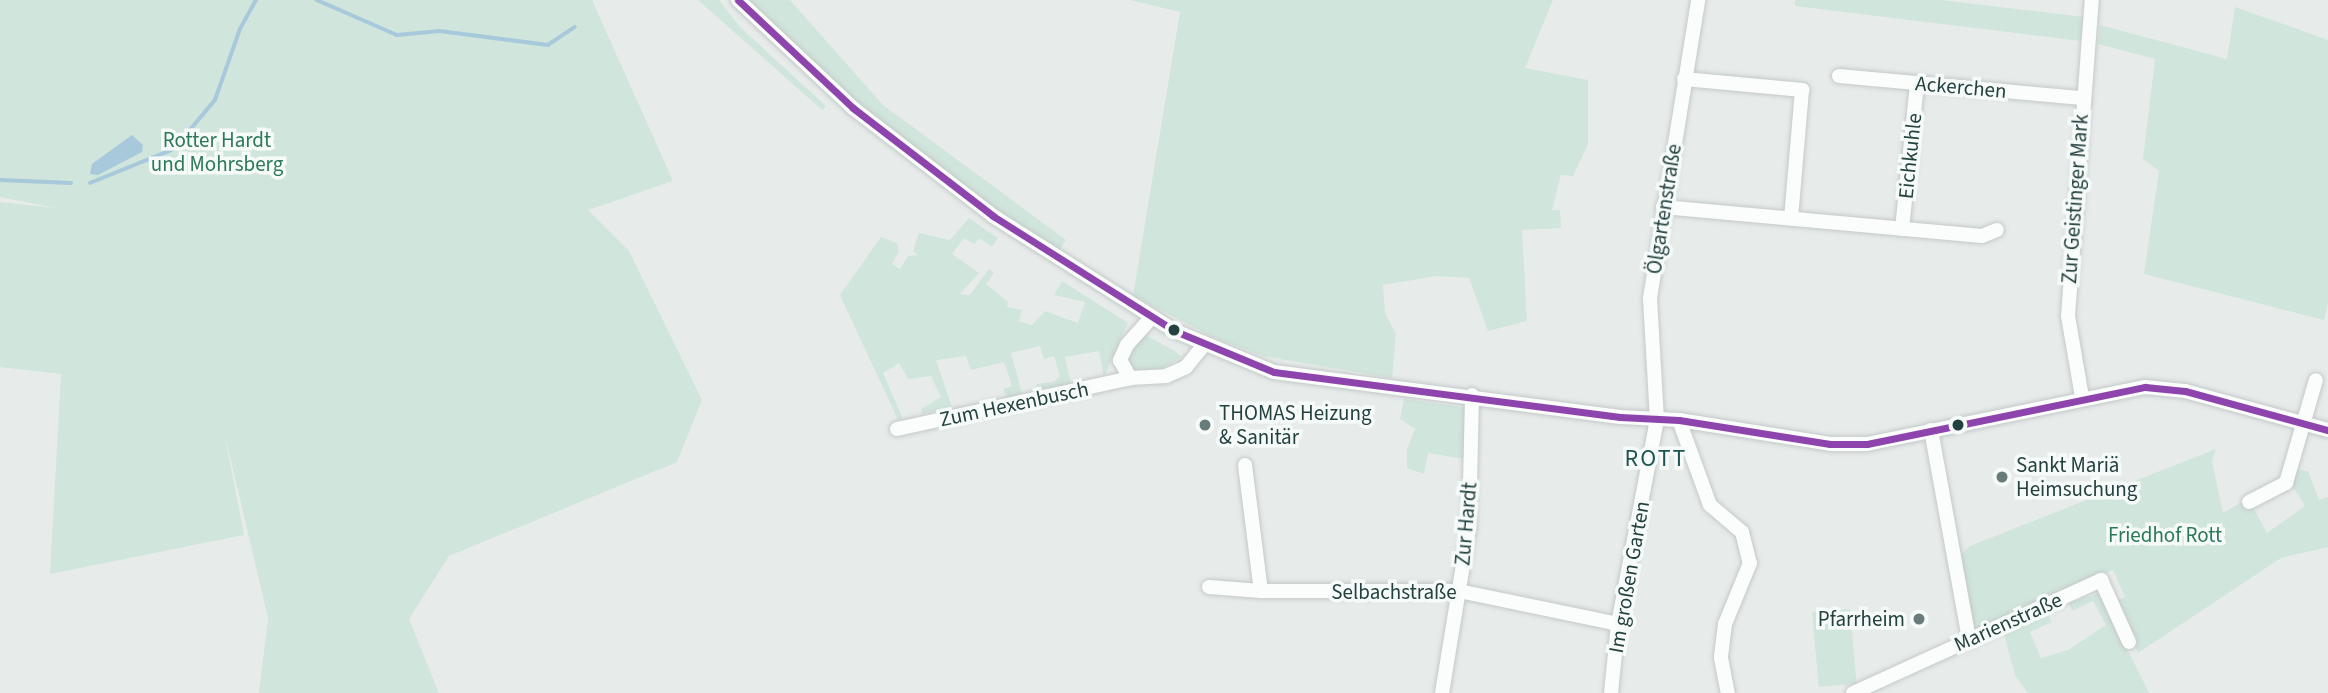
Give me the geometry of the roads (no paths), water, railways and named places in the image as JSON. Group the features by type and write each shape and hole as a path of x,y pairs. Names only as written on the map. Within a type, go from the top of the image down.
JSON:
{"street":[{"path":"738,0 853,108 993,216 1152,317 1204,345 1274,372 1657,420 1679,420 1830,444 1867,444 2082,397 2145,387 2185,391 2328,430"},
{"name":"Ölgartenstraße","path":"1657,420 1650,298 1698,0"},
{"name":"Zur Geistinger Mark","path":"2082,397 2068,316 2082,98 2092,0"},
{"name":"Ackerchen","path":"1839,76 2082,98"},
{"path":"1684,79 1802,90 1791,219"},
{"name":"Eichkuhle","path":"1902,229 1917,83"},
{"name":"Eichkuhle","path":"1663,207 1982,236 1997,230"},
{"path":"1130,378 1120,359 1127,345 1152,317"},
{"name":"Zum Hexenbusch","path":"897,429 1130,378 1166,376 1186,367 1204,345"},
{"path":"2249,502 2286,483 2315,380"},
{"name":"Zur Hardt","path":"1442,693 1453,607 1459,590 1469,529 1472,395"},
{"name":"Im großen Garten","path":"1611,693 1618,624 1657,420"},
{"path":"1679,420 1710,505 1742,532 1750,563 1725,624 1721,658 1728,693"},
{"path":"1931,430 1969,639"},
{"path":"1245,465 1261,591"},
{"name":"Marienstraße","path":"1853,693 2101,580 2129,642"},
{"name":"Selbachstraße","path":"1209,587 1261,591 1459,590 1618,624"}],"water":[{"path":"132,135 143,145 142,152 98,175 90,174 92,164"}],"waterway":[{"path":"90,183 174,149 215,100 240,29 256,0"},
{"path":"317,0 397,35 440,31 548,45 575,27"},
{"path":"0,180 71,183"}],"place":[{"name":"THOMAS Heizung & Sanitär","path":"1205,425"},
{"name":"Sankt Mariä Heimsuchung","path":"2002,477"},
{"name":"Pfarrheim","path":"1919,619"}],"district":[{"name":"ROTT","path":"1656,459"}],"park label":[{"name":"Rotter Hardt und Mohrsberg","path":"217,152"},
{"name":"Friedhof Rott","path":"2165,535"}]}
